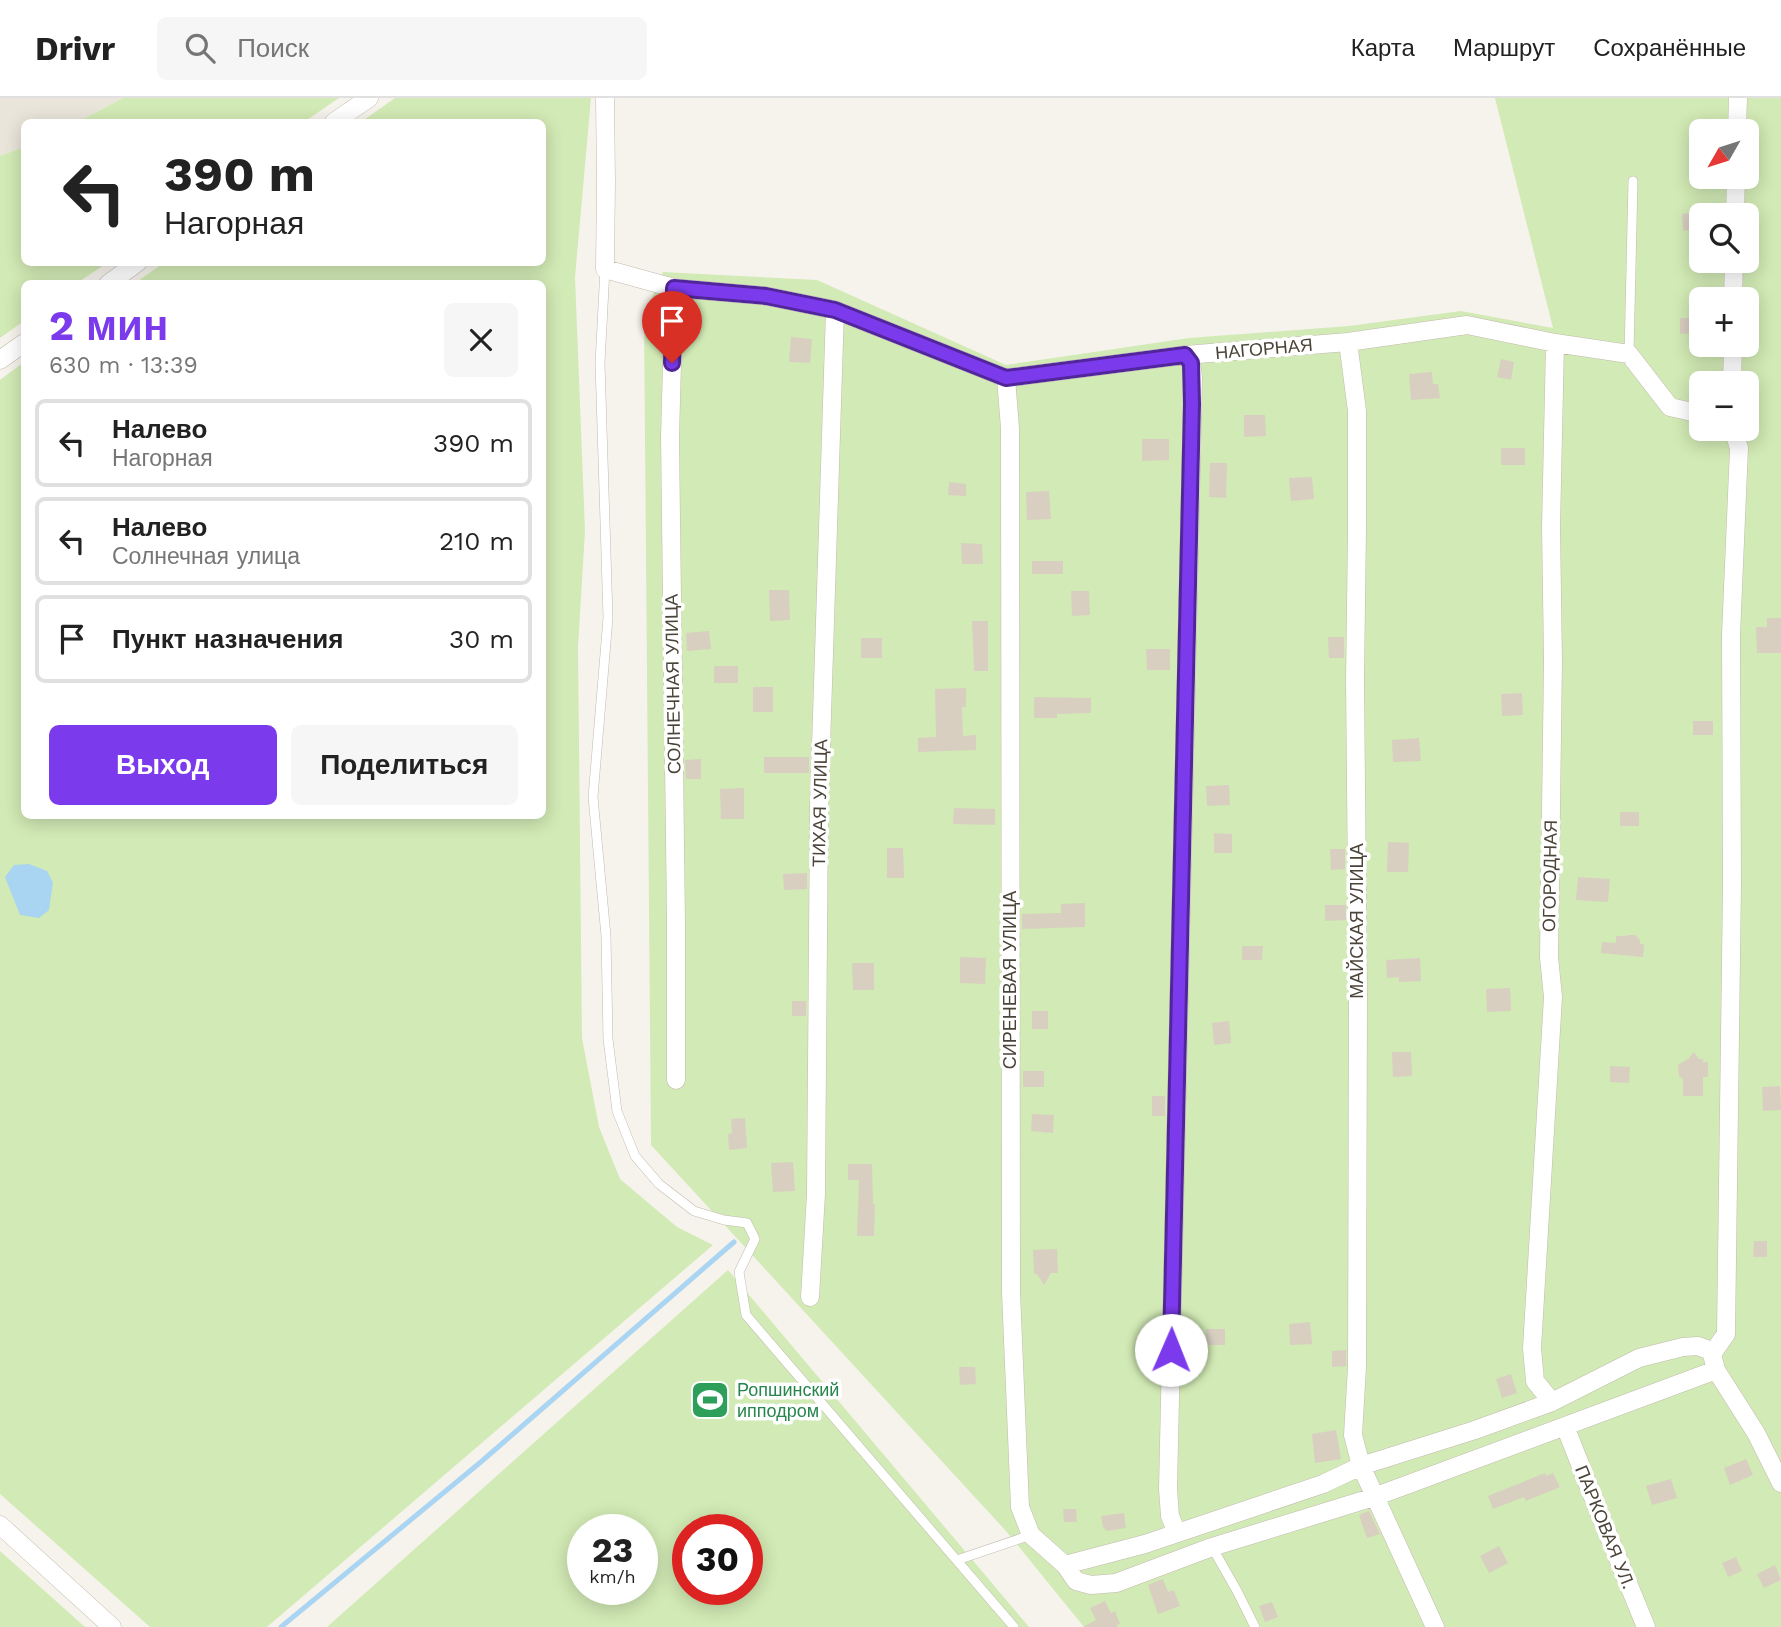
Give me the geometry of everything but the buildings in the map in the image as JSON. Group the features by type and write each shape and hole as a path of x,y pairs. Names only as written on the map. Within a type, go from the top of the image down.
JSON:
{"street":[{"path":"338,119 369,98"},
{"path":"605,98 605,268"},
{"path":"1737,119 1738,98"},
{"path":"113,280 133,266"},
{"name":"НАГОРНАЯ","path":"605,268 674,288 766,296 835,310 1006,378 1185,355 1348,342 1467,325 1555,343 1629,354"},
{"name":"СОЛНЕЧНАЯ УЛИЦА","path":"674,288 670,438 676,1080"},
{"name":"ТИХАЯ УЛИЦА","path":"810,1297 816,1194 819,809 835,310"},
{"name":"МАЙСКАЯ УЛИЦА","path":"1348,342 1357,411 1357,1367 1353,1435 1361,1466 1374,1497 1435,1627"},
{"name":"ОГОРОДНАЯ","path":"1552,1402 1535,1381 1532,1348 1553,997 1549,957 1553,661 1551,527 1555,343"},
{"path":"0,360 21,345"},
{"path":"1629,354 1670,408 1689,412"},
{"path":"1177,1533 1170,1516 1168,1489 1192,390 1191,363 1185,355"},
{"name":"СИРЕНЕВАЯ УЛИЦА","path":"1006,378 1010,428 1010,1292 1020,1507 1031,1535"},
{"path":"1737,441 1740,449 1731,635 1732,885 1726,1334 1712,1354 1716,1370 1756,1433 1781,1483"},
{"path":"1065,1564 1145,1544 1323,1484 1361,1466 1475,1430 1552,1402 1639,1358 1683,1347 1698,1346 1714,1352"},
{"path":"1031,1535 1065,1564 1076,1581 1091,1585 1116,1583 1212,1547 1374,1497 1716,1370"},
{"name":"ПАРКОВАЯ УЛ.","path":"1565,1426 1646,1627"},
{"path":"0,1525 112,1627"}],"lane":[{"path":"1629,354 1633,181"},
{"path":"605,268 600,363 608,618 593,797 606,936 608,1039 617,1111 635,1156 659,1184 694,1211 724,1220 747,1223 755,1239 739,1272 747,1315 1014,1627"},
{"path":"957,1560 1031,1535"},
{"path":"1212,1547 1255,1627"}],"shaded area":[{"path":"0,98 123,98 84,119 21,119 21,148 0,156"}],"green space":[{"path":"123,98 339,98 308,119 84,119"},
{"path":"395,98 591,98 575,277 585,531 578,647 582,1038 599,1127 620,1179 677,1227 713,1245 267,1627 150,1627 0,1494 0,380 21,364 21,819 546,819 546,280 139,280 159,266 546,266 546,119 365,119"},
{"path":"1495,98 1781,98 1781,1627 1084,1627 1006,1531 651,1145 644,317 663,272 817,280 1006,365 1189,338 1349,326 1461,311 1553,328"},
{"path":"21,148 21,266 102,266 82,280 21,280 21,323 0,338 0,156"},
{"name":"Ропшинский ипподром","path":"728,1270 1029,1627 327,1627"},
{"path":"0,1551 85,1627 0,1627"}],"water":[{"path":"29,864 47,871 53,882 49,910 39,918 20,915 5,877 14,865"}],"waterway":[{"path":"281,1627 482,1461 734,1242"}],"place":[{"name":"Ропшинский ипподром","path":"710,1400"}],"route":[{"path":"672,363 674,288 766,296 835,310 1006,378 1185,355 1191,363 1171,1350"}]}
